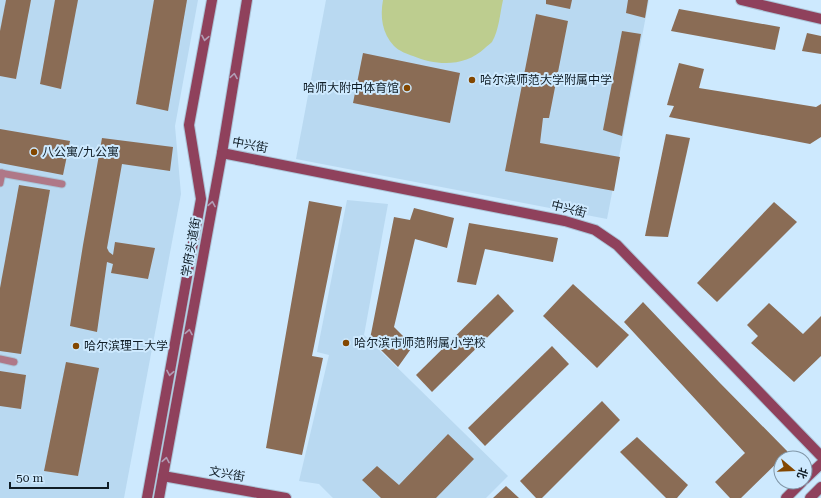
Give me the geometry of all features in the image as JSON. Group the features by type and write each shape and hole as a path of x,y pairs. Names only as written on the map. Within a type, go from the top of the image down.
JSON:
{"main road":[{"name":"学府头道街","path":"147,498 200,199 189,125 212,0"},
{"name":"学府头道街","path":"159,498 222,153 247,0"},
{"path":"741,0 821,19"},
{"name":"中兴街","path":"222,153 565,221 595,230 617,245 821,456"},
{"path":"813,472 821,464"},
{"name":"文兴街","path":"163,476 286,498"},
{"path":"810,498 821,487"},
{"path":"786,498 794,490"}],"lane":[{"path":"0,183 1,173 62,184"},
{"path":"0,359 14,362"}],"shaded area":[{"name":"哈尔滨理工大学","path":"0,0 198,0 175,126 181,194 124,498 0,498"},
{"name":"哈尔滨师范大学附属中学","path":"326,0 649,0 607,219 296,159"},
{"name":"哈尔滨市师范附属小学校","path":"347,200 388,204 364,335 508,476 486,498 333,498 319,484 299,481 329,355 317,352"}],"green space":[{"path":"383,0 503,0 498,27 492,42 469,59 460,62 441,63 422,59 403,52 394,46 384,30 382,19"}],"building":[{"path":"6,0 31,0 16,79 0,76 0,31"},
{"path":"55,0 78,0 61,89 40,84"},
{"path":"154,0 187,0 168,111 136,104"},
{"path":"546,0 572,0 570,9 546,4"},
{"path":"628,0 648,0 645,18 626,13"},
{"path":"679,9 780,27 775,50 671,31"},
{"path":"536,14 568,21 549,118 543,118 540,143 620,157 614,191 505,171"},
{"path":"622,31 641,34 622,136 603,130"},
{"path":"807,33 821,36 821,54 802,51"},
{"name":"哈师大附中体育馆","path":"363,53 460,73 450,123 353,103"},
{"path":"679,63 704,69 699,88 816,107 821,104 821,137 810,144 669,117 674,106 667,105"},
{"name":"八公寓/九公寓","path":"0,129 70,141 63,175 0,163"},
{"path":"666,134 690,138 668,237 645,236"},
{"path":"102,138 173,147 170,171 122,164 107,248 113,255 115,242 155,248 148,279 111,273 113,264 107,262 97,332 70,326"},
{"path":"19,185 50,190 21,354 0,351 0,288"},
{"path":"309,201 342,207 312,356 323,358 302,455 266,448"},
{"path":"774,202 797,222 717,302 697,283"},
{"path":"414,208 454,218 447,248 415,239 394,327 413,346 398,367 370,339 394,217 410,220"},
{"path":"469,223 558,238 553,262 485,249 476,285 457,282"},
{"path":"573,284 629,335 597,368 543,316"},
{"path":"498,294 514,311 432,392 416,375"},
{"path":"643,302 786,450 773,450 773,467 741,498 730,498 715,482 745,453 624,322"},
{"path":"769,303 803,334 821,316 821,356 794,382 751,343 758,336 747,325"},
{"path":"552,346 569,364 485,446 468,428"},
{"path":"66,362 99,368 78,476 44,471"},
{"path":"0,371 26,375 21,409 0,406"},
{"path":"602,401 620,420 542,498 536,498 520,481"},
{"path":"448,434 474,459 436,498 381,498 362,480 377,466 399,485"},
{"path":"637,437 688,485 677,498 666,498 620,452"},
{"path":"506,486 519,498 493,498"}],"place":[{"name":"哈尔滨师范大学附属中学","path":"472,80"},
{"name":"哈师大附中体育馆","path":"407,88"},
{"name":"八公寓/九公寓","path":"34,152"},
{"name":"哈尔滨市师范附属小学校","path":"346,343"},
{"name":"哈尔滨理工大学","path":"76,346"}]}
